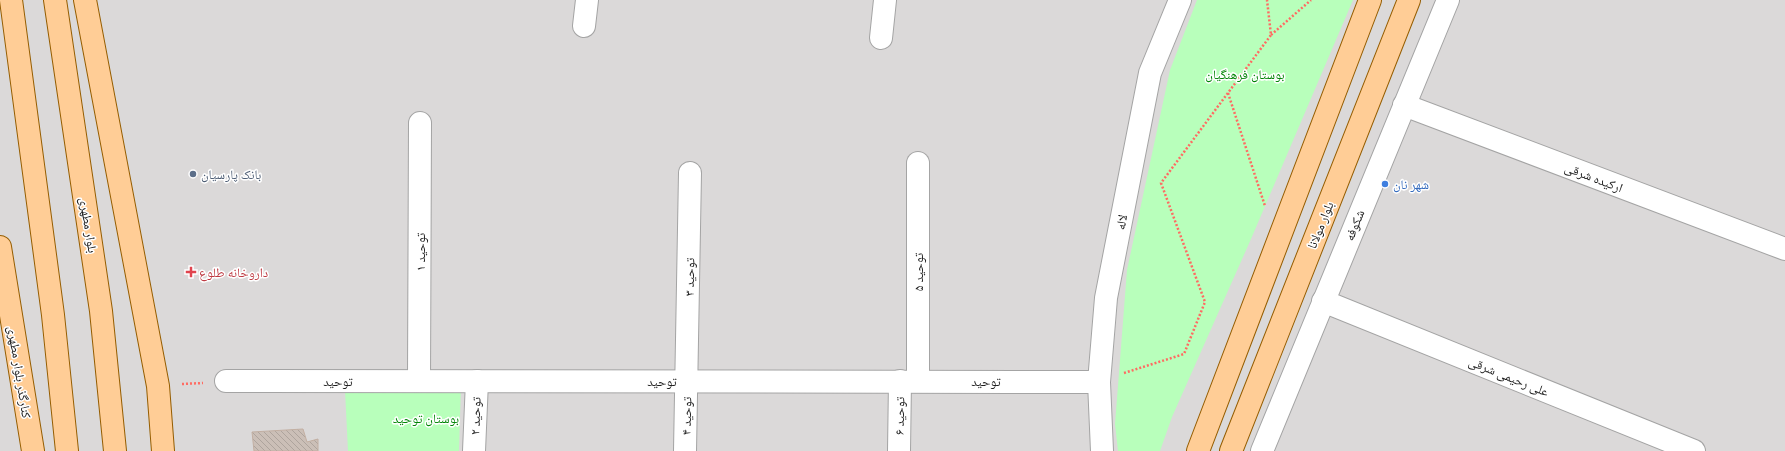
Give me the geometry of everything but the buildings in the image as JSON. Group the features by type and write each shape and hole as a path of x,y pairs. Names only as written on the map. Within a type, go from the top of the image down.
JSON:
{"main road":[{"path":"11,0 54,315 67,451"},
{"name":"بلوار مطهری","path":"55,0 102,311 115,451"},
{"path":"85,0 158,386 163,451"},
{"path":"1198,451 1370,0"},
{"name":"بلوار مولانا","path":"1231,451 1409,0"},
{"name":"کنارگذر بلوار مطهری","path":"0,247 32,451"}],"street":[{"path":"584,26 587,0"},
{"path":"881,38 885,0"},
{"name":"لاله","path":"1102,451 1099,382 1106,298 1150,73 1180,0"},
{"name":"شکوفه","path":"1262,451 1448,0"},
{"name":"ارکیده شرقی","path":"1404,105 1785,249"},
{"name":"توحید ۱","path":"419,381 420,123"},
{"name":"توحید ۵","path":"909,381 918,163"},
{"name":"توحید ۳","path":"687,381 690,173"},
{"name":"علی رحیمی شرقی","path":"1323,301 1694,451"},
{"name":"توحید","path":"226,381 1099,382"},
{"name":"توحید ۲","path":"474,451 477,381"},
{"name":"توحید ۴","path":"685,451 687,381"},
{"name":"توحید ۶","path":"899,451 909,381"}],"path":[{"path":"1267,0 1271,35"},
{"path":"1099,382 1184,354 1205,302 1161,183 1271,35 1311,0"},
{"path":"1228,92 1266,208"},
{"path":"158,386 226,381"}],"shaded area":[{"path":"0,0 1785,0 1785,451 0,451"}],"green space":[{"name":"بوستان فرهنگیان","path":"1197,0 1353,0 1251,239 1172,417 1160,451 1118,451 1115,424 1127,270 1170,70"},
{"name":"بوستان توحید","path":"461,383 459,451 348,451 345,390"}],"place":[{"name":"بانک پارسیان","path":"193,174"},
{"name":"شهر نان","path":"1385,184"},
{"name":"داروخانه طلوع","path":"191,272"}]}
